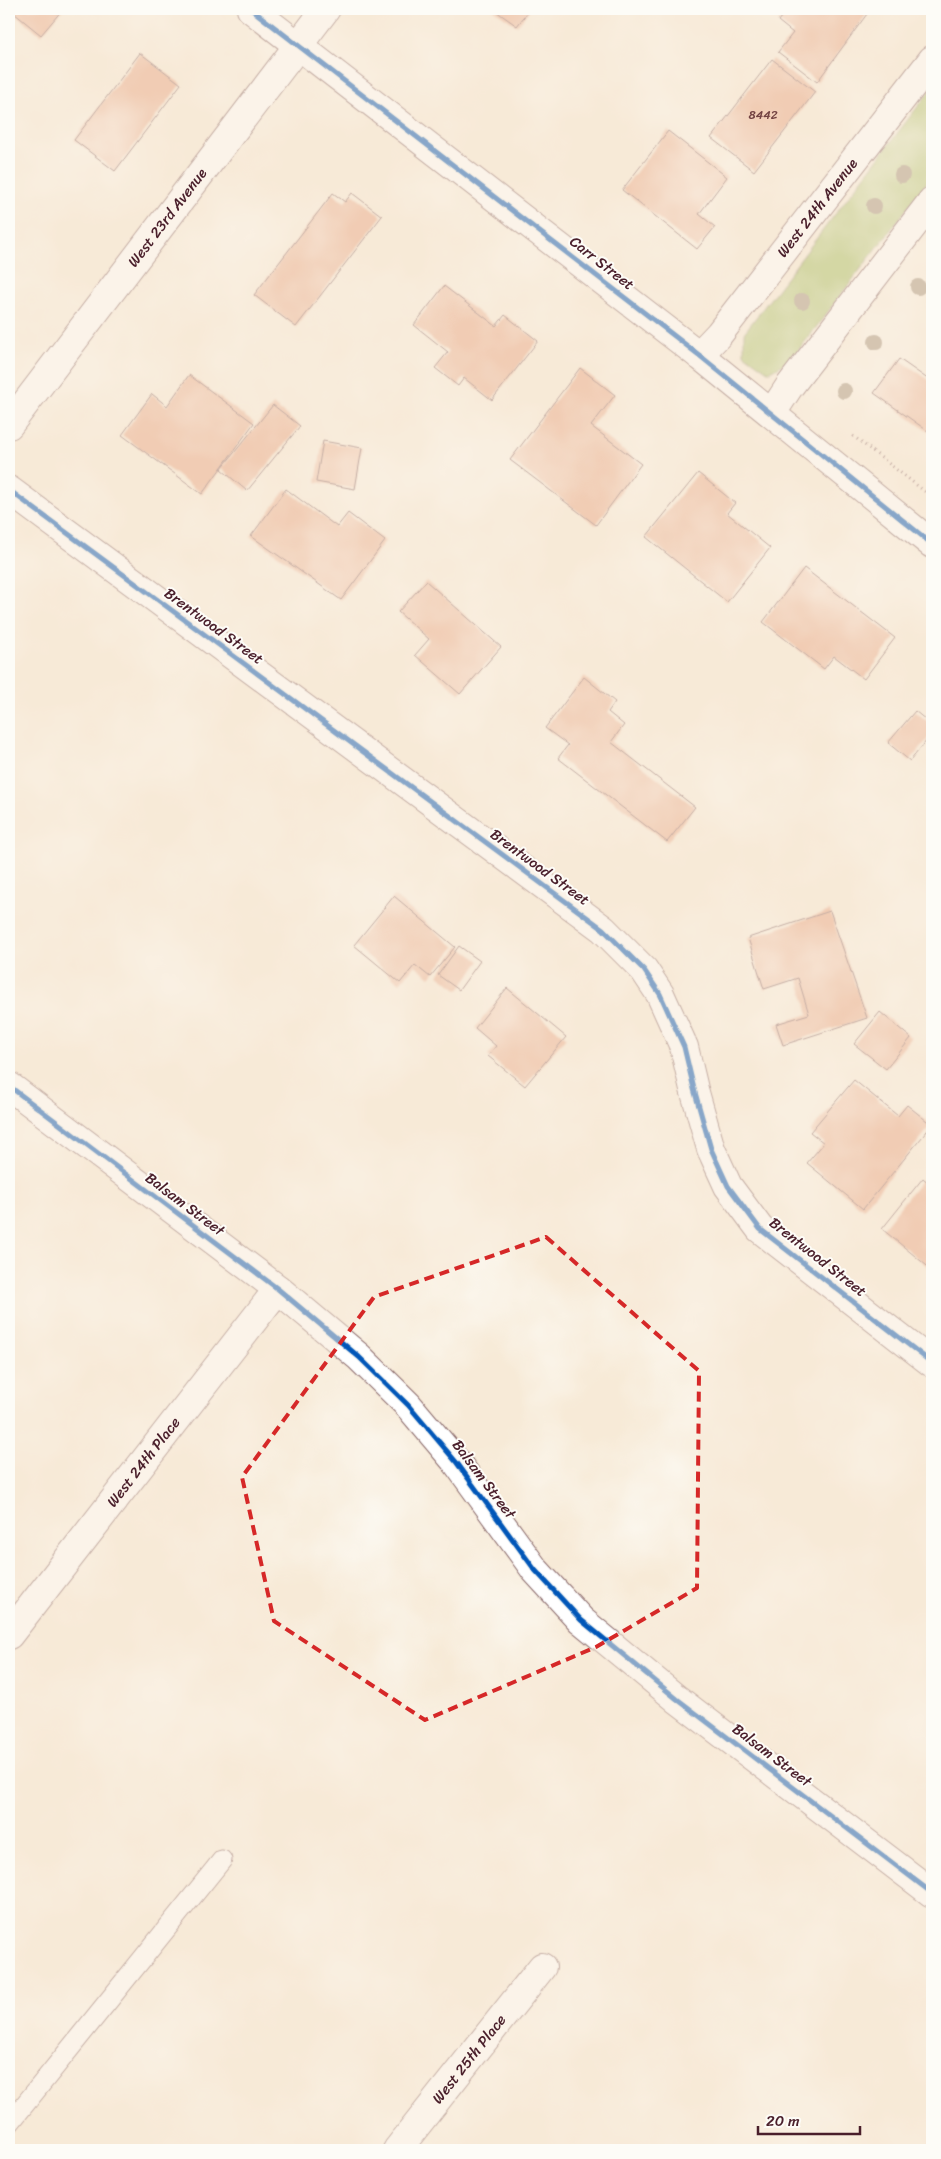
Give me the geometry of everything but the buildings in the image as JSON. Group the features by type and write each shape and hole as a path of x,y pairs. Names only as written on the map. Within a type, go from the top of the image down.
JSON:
{"street":[{"name":"Carr Street","path":"251,9 699,355 932,544"},
{"name":"West 23rd Avenue","path":"9,425 326,9"},
{"name":"West 24th Avenue","path":"699,355 719,334 932,60"},
{"path":"772,413 788,387 932,201"},
{"name":"Brentwood Street","path":"9,490 603,929 644,970 660,994 684,1047 711,1149 728,1186 760,1229 932,1363"},
{"name":"Balsam Street","path":"9,1086 278,1290 359,1357 408,1405 457,1463 535,1570 581,1620 677,1699 932,1893"},
{"name":"West 24th Place","path":"9,1635 278,1290"},
{"name":"West 25th Place","path":"397,2150 542,1967"}],"lane":[{"path":"9,2124 222,1860"}],"path":[{"path":"850,434 932,497"}],"highlighted area":[{"path":"546,1237 699,1371 697,1588 596,1647 425,1720 274,1621 242,1477 374,1297"}],"green space":[{"path":"932,88 932,176 791,360 769,372 744,354 744,333"}],"cycle path":[{"path":"251,9 699,355 932,544"},
{"path":"9,490 603,929 644,970 660,994 684,1047 711,1149 728,1186 760,1229 932,1363"},
{"path":"9,1086 278,1289 359,1357 408,1405 457,1463 535,1570 581,1620 677,1699 932,1893"}]}
